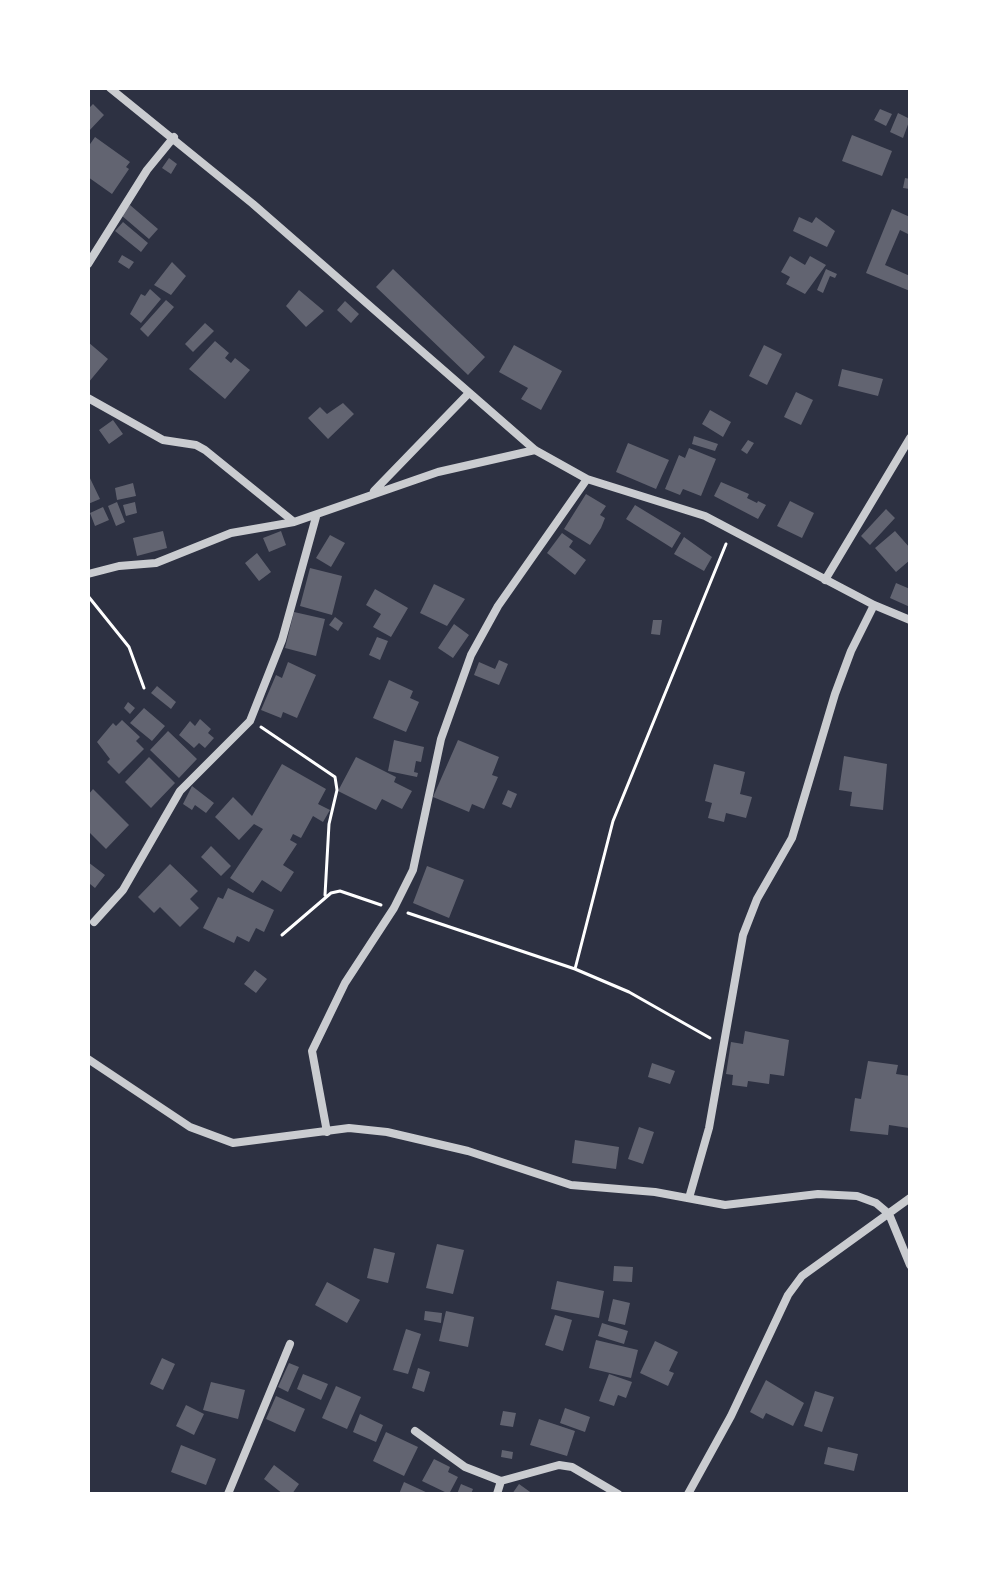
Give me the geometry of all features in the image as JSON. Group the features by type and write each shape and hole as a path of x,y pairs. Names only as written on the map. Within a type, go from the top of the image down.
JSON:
{"street":[{"path":"110,88 174,137 535,450 587,479 681,508 732,529 825,580 910,620"},
{"path":"88,264 147,170 174,137"},
{"path":"372,493 468,394"},
{"path":"88,398 163,440 196,445 205,450 294,522"},
{"path":"825,580 910,438"},
{"path":"88,574 119,566 156,563 231,533 316,517 372,493 438,472 535,450"},
{"path":"327,1132 312,1051 345,983 394,908 413,870 441,739 471,655 498,606 587,479"},
{"path":"94,922 123,890 180,791 250,721 282,640 316,517"},
{"path":"689,1198 703,1161 743,935 757,899 792,838 835,694 851,651 874,605"},
{"path":"88,1059 190,1127 233,1143 349,1128 387,1132 468,1151 571,1185 629,1189 725,1205 818,1194 857,1196 876,1203 889,1214 910,1265"},
{"path":"688,1494 731,1416 788,1295 802,1276 910,1198"},
{"path":"228,1494 290,1344"},
{"path":"415,1431 465,1467 501,1481 559,1465 572,1467 618,1494"},
{"path":"497,1494 501,1481"}],"path":[{"path":"575,969 613,821 732,529"},
{"path":"88,596 129,647 144,688"},
{"path":"250,721 335,777 337,790 329,824 325,895"},
{"path":"282,935 325,895 340,891 575,969 629,992 724,1046"}],"building":[{"path":"93,104 104,115 88,132 88,109"},
{"path":"880,109 892,114 886,126 874,120"},
{"path":"898,113 910,119 903,138 890,132"},
{"path":"852,135 892,151 882,176 842,161"},
{"path":"95,137 130,162 126,167 129,169 112,194 88,177 88,147"},
{"path":"169,158 177,164 171,174 162,168"},
{"path":"905,178 910,179 910,189 903,188"},
{"path":"130,205 158,229 149,239 121,215"},
{"path":"892,209 910,217 910,235 900,230 885,265 910,276 910,291 866,273"},
{"path":"799,217 812,223 816,217 835,231 827,247 793,231"},
{"path":"123,222 148,243 141,252 115,231"},
{"path":"122,255 134,262 129,269 118,262"},
{"path":"790,256 805,265 810,256 826,265 805,294 786,284 790,277 781,272"},
{"path":"172,262 186,276 171,295 154,285"},
{"path":"393,269 485,357 468,375 376,287"},
{"path":"826,269 837,274 835,278 830,276 823,293 817,290"},
{"path":"150,289 161,299 141,323 130,314 141,294 145,296"},
{"path":"299,290 324,311 306,327 286,306"},
{"path":"166,300 174,307 148,337 140,329"},
{"path":"345,301 359,314 351,323 337,310"},
{"path":"205,323 214,331 193,352 185,344"},
{"path":"215,341 229,353 225,358 231,363 235,358 250,370 225,399 189,369"},
{"path":"88,342 108,359 88,383"},
{"path":"514,345 562,371 541,410 521,399 528,388 499,372"},
{"path":"764,345 782,354 767,385 749,376"},
{"path":"842,369 883,379 878,396 838,386"},
{"path":"796,392 813,400 801,425 784,417"},
{"path":"343,403 354,414 328,439 308,418 320,407 327,414"},
{"path":"710,410 731,422 723,437 702,424"},
{"path":"113,420 123,434 109,444 99,430"},
{"path":"694,436 718,444 715,451 692,444"},
{"path":"748,440 754,443 747,454 741,450"},
{"path":"628,443 669,460 656,489 616,472"},
{"path":"689,448 716,459 701,496 683,489 680,495 665,489 679,455 685,458"},
{"path":"88,474 100,499 88,504"},
{"path":"721,482 749,494 747,498 766,505 758,519 714,496"},
{"path":"133,483 136,496 117,500 115,488"},
{"path":"586,494 606,506 600,515 605,518 601,528 590,545 564,529"},
{"path":"790,501 814,513 802,538 777,526"},
{"path":"117,502 125,522 116,526 108,506"},
{"path":"135,502 137,513 126,516 123,505"},
{"path":"635,505 681,533 672,548 626,519"},
{"path":"103,507 109,520 95,526 90,513"},
{"path":"886,509 895,518 870,545 861,536"},
{"path":"163,531 167,548 137,556 133,538"},
{"path":"281,531 286,545 269,552 263,538"},
{"path":"895,531 910,548 910,560 896,572 875,548"},
{"path":"562,533 573,541 569,547 586,560 575,575 547,553"},
{"path":"330,535 345,543 331,567 316,558"},
{"path":"684,537 712,557 704,571 674,554"},
{"path":"257,553 271,572 259,581 245,563"},
{"path":"310,568 342,576 332,615 300,606"},
{"path":"896,583 910,589 910,607 890,598"},
{"path":"434,584 465,599 447,626 420,613"},
{"path":"375,589 408,608 391,637 373,627 381,614 366,605"},
{"path":"294,612 325,619 316,656 285,648"},
{"path":"335,617 343,623 338,631 329,625"},
{"path":"653,620 662,620 660,635 651,634"},
{"path":"454,624 469,635 453,658 438,648"},
{"path":"377,637 388,641 380,660 369,655"},
{"path":"499,660 508,664 499,685 474,675 479,662 495,669"},
{"path":"288,662 316,675 297,718 283,712 281,718 261,710 276,675 282,678"},
{"path":"389,680 413,691 410,698 419,702 406,732 373,718"},
{"path":"157,686 176,702 171,709 151,693"},
{"path":"128,702 135,708 130,714 124,708"},
{"path":"144,708 165,726 152,741 130,723"},
{"path":"200,719 211,729 208,733 214,738 205,748 199,743 194,748 179,735 190,721 195,726"},
{"path":"122,720 140,737 136,741 144,749 119,774 107,762 110,759 97,742 113,723 116,726"},
{"path":"168,731 197,759 179,778 150,750"},
{"path":"394,740 424,747 421,762 416,761 414,772 418,773 417,777 388,771"},
{"path":"458,740 499,757 492,775 498,777 484,809 472,804 469,812 433,797"},
{"path":"844,756 887,764 883,810 850,806 852,792 839,790"},
{"path":"149,757 175,783 151,808 125,782"},
{"path":"356,757 396,777 394,782 412,791 402,809 382,799 376,810 338,791"},
{"path":"282,764 326,789 318,804 330,810 323,822 313,816 301,838 293,834 290,840 297,844 283,865 294,872 281,892 262,880 253,893 230,878 263,829 254,824 239,840 215,817 233,797 252,816"},
{"path":"714,764 745,772 740,794 752,797 746,818 726,813 724,822 708,818 712,803 705,801"},
{"path":"192,786 214,803 206,813 195,805 192,810 183,804"},
{"path":"93,789 129,825 106,849 88,831 88,795"},
{"path":"508,790 517,794 511,808 502,804"},
{"path":"211,846 231,866 221,876 201,857"},
{"path":"88,862 105,875 95,888 90,884 88,887"},
{"path":"170,864 198,891 190,899 199,908 180,927 160,907 154,913 138,897"},
{"path":"427,866 464,880 449,918 413,903"},
{"path":"228,888 274,910 264,932 256,928 249,942 237,936 234,943 203,928 218,897 223,899"},
{"path":"255,970 267,979 256,993 244,984"},
{"path":"745,1031 789,1040 784,1076 770,1074 769,1084 748,1081 747,1087 732,1085 733,1075 726,1074 731,1042 743,1044"},
{"path":"868,1061 898,1065 896,1074 910,1076 909,1128 889,1125 888,1135 850,1131 855,1098 861,1099"},
{"path":"652,1063 675,1071 670,1084 648,1077"},
{"path":"639,1127 654,1132 643,1164 628,1159"},
{"path":"575,1140 619,1147 616,1169 572,1163"},
{"path":"437,1244 464,1250 453,1294 426,1288"},
{"path":"374,1248 395,1253 388,1283 367,1278"},
{"path":"614,1266 633,1267 632,1282 613,1281"},
{"path":"557,1281 604,1291 599,1318 551,1309"},
{"path":"327,1282 360,1300 347,1323 315,1305"},
{"path":"613,1299 630,1303 625,1325 608,1321"},
{"path":"425,1311 442,1313 441,1323 424,1320"},
{"path":"446,1311 474,1317 468,1347 439,1341"},
{"path":"555,1315 572,1320 563,1351 545,1345"},
{"path":"602,1323 628,1331 624,1344 598,1336"},
{"path":"406,1329 421,1334 408,1374 393,1370"},
{"path":"596,1340 638,1350 631,1378 589,1368"},
{"path":"655,1341 678,1352 669,1371 674,1373 668,1386 640,1373"},
{"path":"162,1358 175,1364 163,1390 150,1384"},
{"path":"289,1363 299,1367 288,1392 278,1387"},
{"path":"418,1368 430,1372 424,1392 412,1388"},
{"path":"303,1374 328,1384 321,1400 297,1389"},
{"path":"609,1374 632,1382 626,1398 618,1395 614,1406 599,1401"},
{"path":"766,1380 804,1403 793,1426 766,1413 763,1419 750,1412"},
{"path":"211,1382 245,1390 238,1419 203,1410"},
{"path":"336,1386 361,1397 347,1429 322,1418"},
{"path":"815,1391 834,1397 822,1432 804,1426"},
{"path":"276,1396 305,1409 295,1432 266,1419"},
{"path":"186,1405 204,1414 194,1435 176,1426"},
{"path":"565,1408 590,1417 585,1432 560,1423"},
{"path":"503,1411 516,1413 513,1427 500,1425"},
{"path":"360,1414 383,1425 376,1442 353,1432"},
{"path":"539,1419 575,1431 567,1456 530,1445"},
{"path":"386,1432 418,1447 404,1476 373,1461"},
{"path":"181,1445 216,1459 206,1485 171,1472"},
{"path":"828,1447 858,1454 854,1471 824,1464"},
{"path":"502,1450 513,1452 512,1459 501,1457"},
{"path":"434,1459 450,1467 448,1472 458,1477 449,1494 422,1481"},
{"path":"274,1465 299,1484 292,1494 283,1494 264,1479"},
{"path":"404,1482 430,1494 399,1494"},
{"path":"461,1484 473,1489 471,1494 457,1494"},
{"path":"519,1484 533,1494 512,1494"}]}
